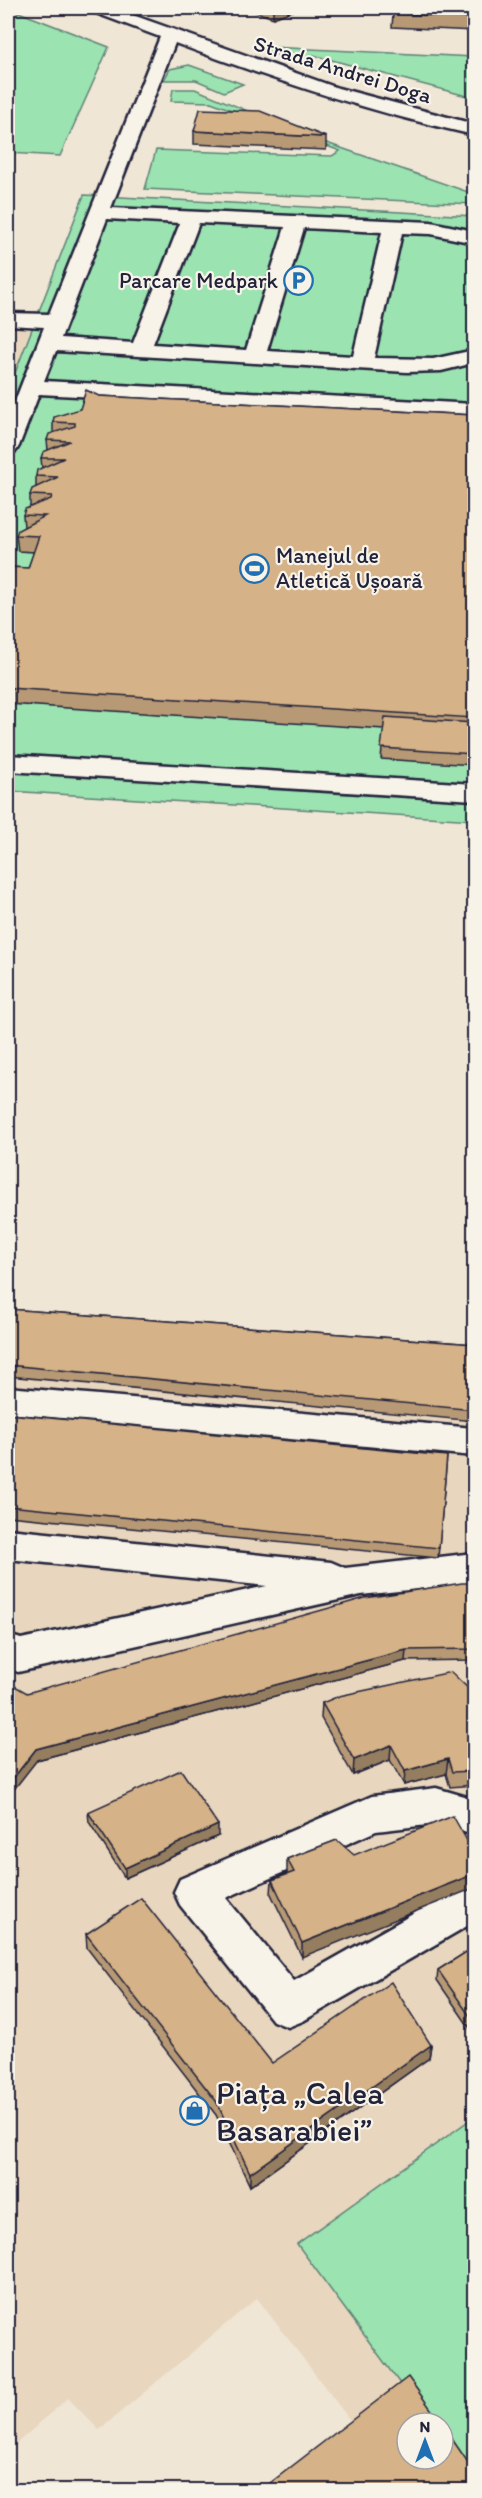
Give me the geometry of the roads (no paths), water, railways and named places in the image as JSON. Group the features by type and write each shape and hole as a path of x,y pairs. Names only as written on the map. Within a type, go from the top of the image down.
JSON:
{"street":[{"name":"Strada Andrei Doga","path":"99,8 169,35 337,93 390,109 474,129"},
{"path":"8,446 169,35"},
{"path":"99,213 431,228 474,237"},
{"path":"141,349 192,217"},
{"path":"255,356 296,222"},
{"path":"362,363 393,227"},
{"path":"8,319 56,321"},
{"path":"48,344 438,366 460,362 474,356"},
{"path":"30,387 474,411"},
{"path":"8,763 474,792"},
{"path":"8,1400 474,1442"},
{"path":"8,1544 361,1580"},
{"path":"8,1651 18,1656 361,1580 474,1568"},
{"path":"474,1817 436,1806 372,1814 195,1892 288,2007 474,1901"}],"place":[{"name":"Parcare Medpark","path":"299,280"},
{"name":"Manejul de Atletică Ușoară","path":"255,568"},
{"name":"Piața „Calea Basarabiei”","path":"195,2111"}]}
